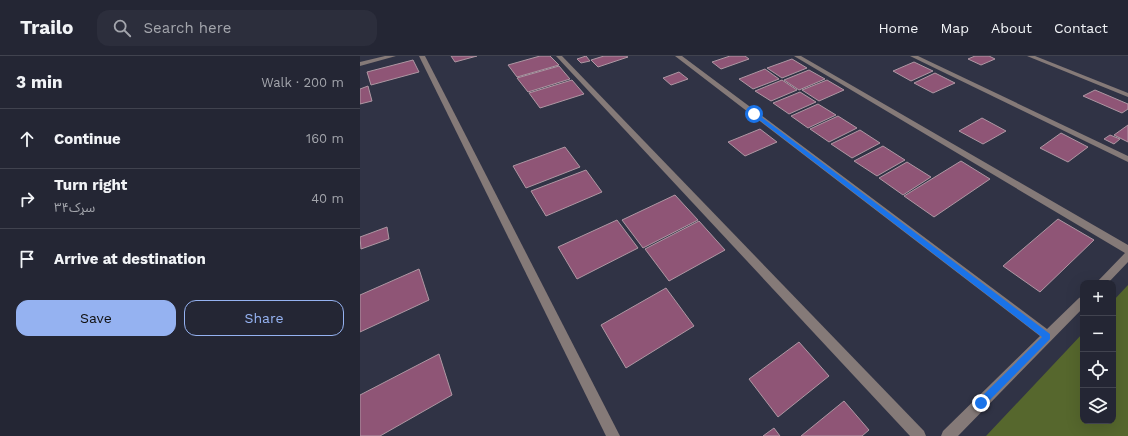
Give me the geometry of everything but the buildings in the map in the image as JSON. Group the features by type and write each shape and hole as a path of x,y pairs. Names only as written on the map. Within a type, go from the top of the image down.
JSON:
{"street":[{"path":"360,64 393,56"},
{"path":"422,56 613,436"},
{"path":"559,56 919,436"},
{"path":"678,56 1048,336"},
{"path":"797,56 1128,250"},
{"path":"913,56 1128,159"},
{"path":"1030,56 1128,95"},
{"path":"1104,280 1128,256"},
{"path":"948,436 1080,304"}],"green space":[{"path":"1128,285 1128,436 986,436 1080,336 1080,424 1116,424 1116,298"}],"route":[{"path":"754,114 1048,336 981,403"}]}
